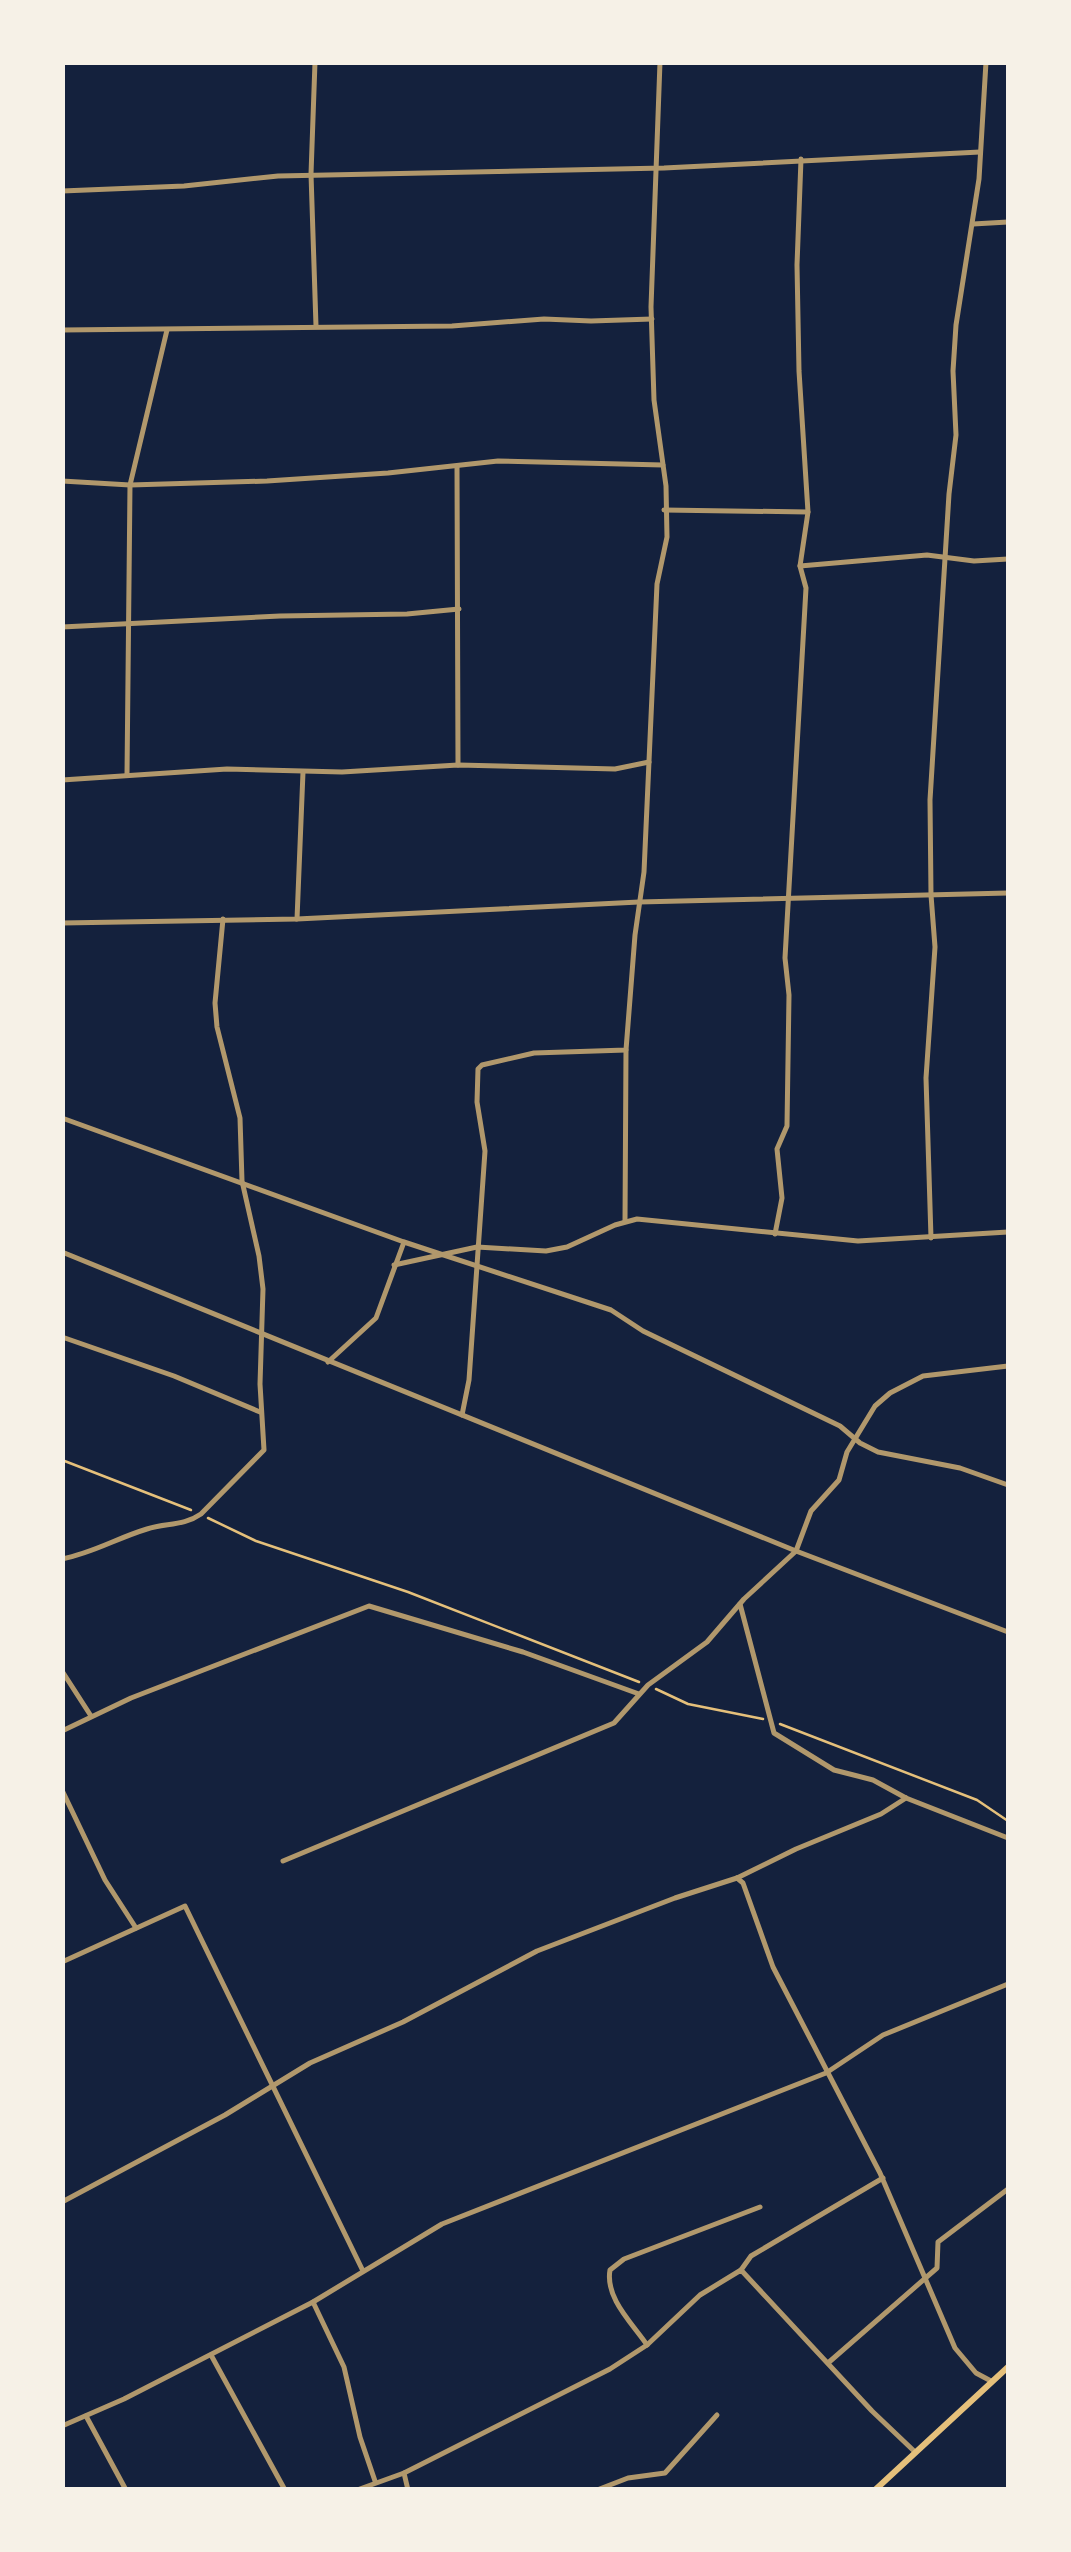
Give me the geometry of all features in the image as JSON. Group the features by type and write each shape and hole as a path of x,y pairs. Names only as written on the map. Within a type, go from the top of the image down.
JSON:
{"main road":[{"path":"876,2490 1008,2366"}],"street":[{"path":"315,62 311,174 316,326"},
{"path":"625,1222 626,1050 644,872 656,584 666,550 652,319 660,62"},
{"path":"931,1238 926,1078 935,947 930,800 956,435 956,325 972,224 986,62"},
{"path":"62,191 184,186 311,174 654,168 980,152"},
{"path":"775,1234 782,1198 777,1148 787,1126 789,995 785,958 806,588 800,566 808,512 799,371 801,160"},
{"path":"972,224 1008,222"},
{"path":"62,330 652,319"},
{"path":"127,775 130,484 167,330"},
{"path":"62,481 130,484 341,477 498,460 663,464"},
{"path":"457,466 458,766"},
{"path":"664,510 808,512"},
{"path":"800,566 927,556 974,561 1008,559"},
{"path":"62,627 459,609"},
{"path":"62,780 226,769 615,769 648,762"},
{"path":"297,919 303,771"},
{"path":"62,922 297,919 639,902 1008,894"},
{"path":"62,1559 90,1554 142,1530 188,1523 264,1450 259,1256 242,1182 240,1118 217,1027 215,1003 224,919"},
{"path":"462,1415 469,1380 485,1151 477,1102 479,1067 518,1055 626,1050"},
{"path":"62,1118 441,1256 618,1314 643,1331 840,1426 878,1452 960,1468 1008,1485"},
{"path":"394,1265 476,1247 546,1251 567,1247 625,1222 653,1219 858,1241 1008,1232"},
{"path":"328,1362 376,1318 404,1242"},
{"path":"62,1252 796,1551 1008,1632"},
{"path":"62,1337 174,1376 262,1413"},
{"path":"283,1861 614,1723 648,1685 707,1642 740,1603 796,1551 811,1510 839,1480 855,1439 875,1406 924,1376 1008,1366"},
{"path":"740,1603 774,1733 825,1765 873,1780 906,1798 1008,1838"},
{"path":"62,1731 224,1660 364,1607 523,1652 639,1694"},
{"path":"62,1671 91,1716"},
{"path":"62,1790 105,1880 136,1929"},
{"path":"62,2202 226,2115 310,2063 403,2022 537,1951 737,1878 796,1848 881,1814 906,1798"},
{"path":"737,1878 743,1883 773,1967 883,2178 955,2348 976,2373 991,2381"},
{"path":"62,1962 185,1906 363,2271"},
{"path":"62,2426 313,2302 442,2224 826,2073 884,2035 1008,1984"},
{"path":"357,2490 404,2474 574,2390 647,2345 700,2295 741,2270 751,2256 883,2178"},
{"path":"828,2363 939,2265 938,2242 1008,2189"},
{"path":"647,2345 611,2293 610,2270 624,2259 760,2207"},
{"path":"741,2270 914,2451"},
{"path":"313,2302 344,2367 375,2481"},
{"path":"211,2355 286,2490"},
{"path":"596,2490 628,2478 665,2474 717,2415"},
{"path":"86,2416 126,2490"},
{"path":"404,2474 408,2490"}],"path":[{"path":"62,1460 201,1514 256,1541 408,1592 688,1704 769,1720 977,1800 1008,1821"}]}
